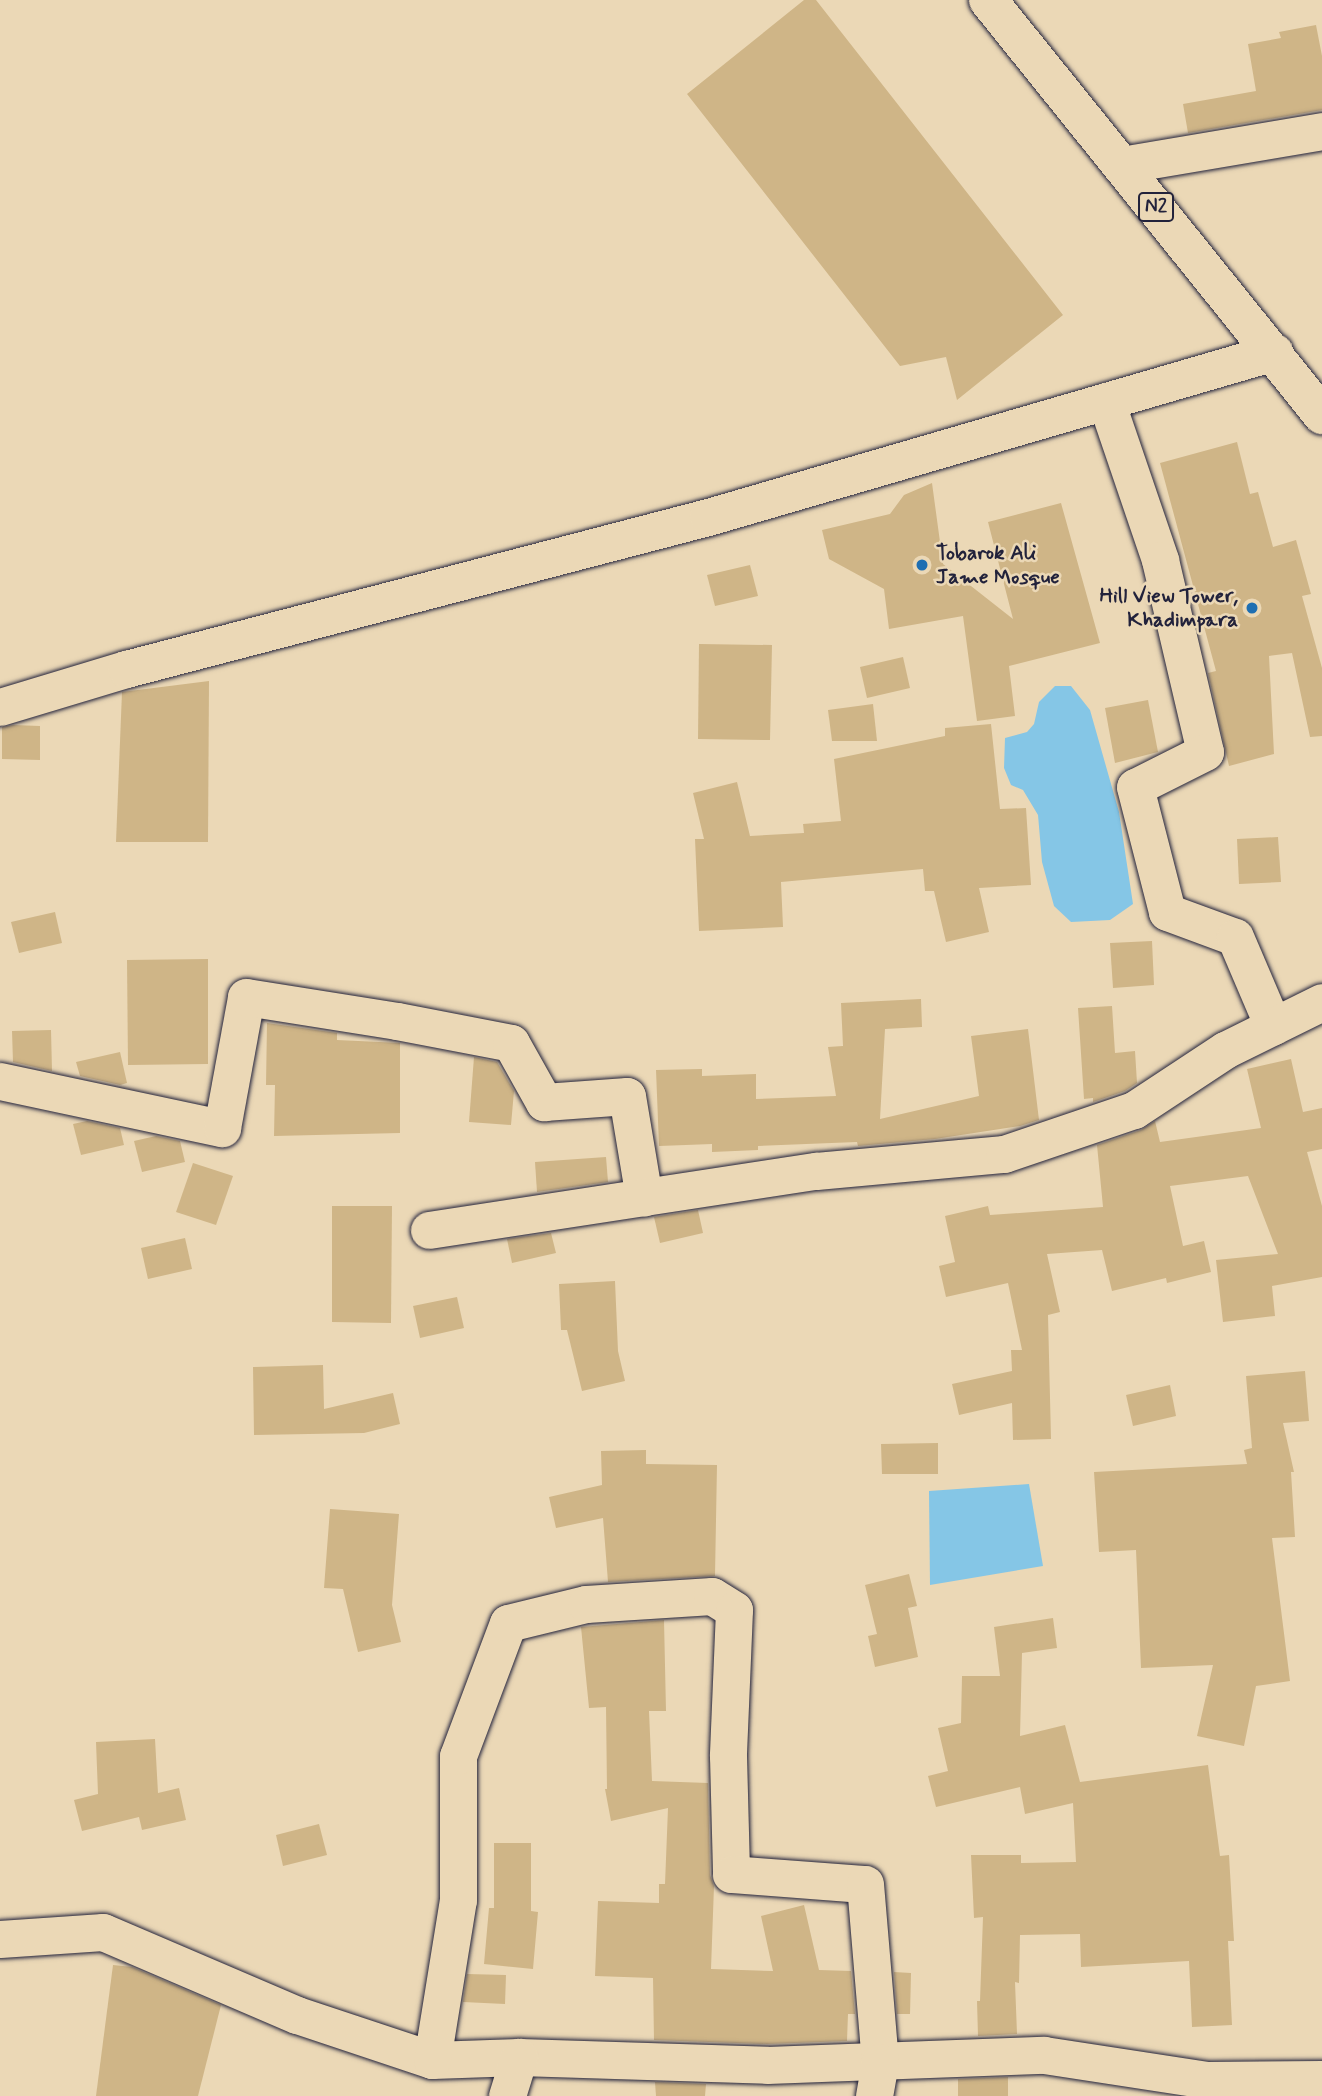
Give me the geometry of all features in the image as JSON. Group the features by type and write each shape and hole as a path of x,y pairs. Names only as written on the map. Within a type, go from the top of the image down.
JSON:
{"highway":[{"name":"N2","path":"988,0 1274,352 1322,415"}],"street":[{"path":"1122,165 1322,131"},
{"path":"0,707 192,651 708,517 1274,352"},
{"path":"1106,401 1160,560 1205,752 1135,786 1167,912 1235,937 1273,1027"},
{"path":"0,1082 222,1128 246,997 410,1024 511,1043 544,1102 627,1096 644,1198"},
{"path":"429,1230 816,1171 1004,1154 1134,1110 1225,1050 1322,1002"},
{"path":"432,2060 458,1900 458,1756 508,1623 586,1604 712,1596 734,1610 728,1756 731,1874 865,1885 877,2079"},
{"path":"0,1940 103,1932 297,2015 432,2060 519,2057 711,2064 877,2079 1044,2055 1207,2080 1322,2079"},
{"path":"507,2096 519,2057"}],"water":[{"path":"1055,686 1071,686 1090,710 1119,812 1133,904 1110,920 1071,922 1054,906 1042,862 1038,815 1023,790 1011,785 1004,768 1005,738 1027,732 1034,724 1039,702"},
{"path":"1029,1484 1043,1566 930,1585 929,1491"}],"building":[{"path":"804,0 816,0 1063,315 957,400 946,357 900,366 687,94"},
{"path":"1316,25 1322,56 1322,110 1188,133 1183,104 1256,91 1248,44 1281,38 1279,32"},
{"name":"Hill View Tower, Khadimpara","path":"1237,442 1250,494 1258,492 1273,547 1296,540 1311,594 1302,596 1322,668 1322,736 1310,737 1292,653 1269,656 1274,754 1229,766 1208,673 1216,671 1160,463"},
{"path":"932,483 943,564 1013,619 988,522 1061,503 1100,643 1009,666 1015,716 977,721 963,616 889,629 884,589 829,559 822,530 890,514 904,495"},
{"path":"750,565 758,596 715,606 707,575"},
{"path":"699,644 772,645 770,740 698,739"},
{"path":"903,657 910,688 867,698 860,667"},
{"path":"209,681 208,842 116,842 122,692"},
{"path":"1148,700 1158,752 1115,763 1105,708"},
{"path":"873,704 877,741 832,741 828,710"},
{"path":"991,724 1000,809 1026,808 1031,885 979,888 989,932 946,942 934,891 925,891 923,869 781,882 783,927 699,931 695,839 704,839 693,793 737,782 750,836 804,833 803,824 841,821 834,759 945,736 945,728"},
{"path":"40,726 40,760 2,759 2,727"},
{"path":"1278,837 1281,882 1239,884 1237,839"},
{"path":"55,912 62,943 19,953 11,922"},
{"path":"1152,941 1154,985 1113,988 1110,943"},
{"path":"208,959 208,1064 128,1065 127,960"},
{"path":"921,999 922,1027 885,1029 880,1119 979,1096 971,1036 1028,1029 1039,1120 1020,1126 935,1139 858,1146 857,1142 758,1146 758,1150 712,1152 712,1144 659,1146 656,1070 702,1069 702,1076 756,1074 756,1099 836,1096 828,1047 843,1046 841,1003"},
{"path":"1112,1006 1115,1053 1135,1051 1137,1083 1125,1091 1093,1102 1093,1098 1084,1099 1078,1008"},
{"path":"267,1023 337,1033 337,1040 400,1043 400,1133 274,1136 275,1085 266,1085"},
{"path":"51,1030 52,1071 13,1062 12,1031"},
{"path":"120,1052 127,1083 120,1085 80,1076 76,1062"},
{"path":"474,1057 497,1062 514,1091 511,1125 469,1122"},
{"path":"1291,1059 1303,1112 1322,1108 1322,1149 1307,1152 1322,1206 1322,1277 1272,1286 1275,1316 1223,1322 1216,1260 1278,1254 1248,1176 1170,1186 1183,1246 1204,1241 1211,1272 1167,1283 1166,1278 1112,1291 1102,1250 1047,1254 1060,1312 1048,1315 1051,1439 1013,1440 1012,1403 959,1415 952,1384 1012,1371 1011,1350 1022,1350 1008,1283 946,1297 939,1266 955,1262 945,1216 988,1206 990,1215 1103,1207 1097,1145 1141,1130 1155,1121 1160,1142 1261,1128 1247,1069"},
{"path":"87,1121 120,1128 124,1145 81,1155 73,1124"},
{"path":"156,1136 180,1141 185,1162 142,1172 134,1141"},
{"path":"606,1157 608,1182 537,1192 535,1162"},
{"path":"193,1163 233,1176 216,1225 176,1212"},
{"path":"332,1206 392,1206 391,1323 332,1322"},
{"path":"698,1210 703,1233 660,1243 654,1217"},
{"path":"551,1233 556,1253 512,1263 507,1239"},
{"path":"185,1238 192,1269 148,1279 141,1248"},
{"path":"615,1281 618,1351 625,1381 582,1391 567,1330 561,1330 559,1284"},
{"path":"457,1297 464,1328 420,1338 413,1306"},
{"path":"323,1365 324,1409 393,1393 400,1424 364,1433 254,1435 253,1367"},
{"path":"1305,1371 1309,1421 1283,1423 1294,1472 1291,1472 1295,1537 1272,1538 1290,1681 1256,1686 1244,1746 1197,1736 1213,1665 1141,1668 1136,1550 1099,1552 1094,1472 1247,1464 1244,1450 1252,1448 1246,1376"},
{"path":"1170,1385 1176,1416 1133,1426 1126,1395"},
{"path":"938,1443 938,1474 882,1474 881,1444"},
{"path":"646,1450 646,1464 717,1465 715,1576 608,1582 603,1518 556,1528 549,1497 602,1485 601,1451"},
{"path":"330,1509 399,1514 392,1605 401,1642 358,1652 343,1589 324,1588"},
{"path":"909,1574 917,1606 908,1608 918,1657 875,1667 868,1636 877,1634 865,1585"},
{"path":"1053,1618 1057,1648 1022,1653 1020,1736 1065,1725 1080,1782 1208,1765 1220,1856 1229,1855 1234,1941 1228,1941 1232,2025 1192,2027 1189,1961 1081,1967 1080,1934 1020,1935 1019,1983 1015,1982 1017,2034 978,2036 977,2001 980,2001 983,1917 974,1918 971,1855 1021,1855 1021,1863 1076,1862 1073,1803 1025,1814 1020,1787 936,1807 928,1776 948,1771 938,1728 961,1723 962,1676 1000,1676 994,1627"},
{"path":"664,1620 666,1711 649,1711 652,1781 708,1783 710,1875 714,1886 711,1969 773,1971 761,1916 804,1905 819,1970 851,1971 855,2014 848,2014 847,2041 767,2044 654,2040 653,1978 595,1976 598,1901 659,1903 659,1884 665,1884 668,1808 611,1821 605,1789 606,1707 589,1708 581,1627"},
{"path":"155,1739 158,1793 179,1788 186,1820 142,1830 139,1817 82,1831 74,1800 98,1794 96,1742"},
{"path":"319,1824 327,1855 283,1866 276,1835"},
{"path":"494,1843 531,1843 531,1911 538,1912 533,1969 484,1964 489,1908 494,1908"},
{"path":"113,1965 132,1967 221,2005 198,2096 96,2096"},
{"path":"894,1972 911,1973 910,2014 897,2014"},
{"path":"467,1974 506,1975 505,2004 463,2002"},
{"path":"1008,2077 1008,2096 958,2096 958,2079"},
{"path":"655,2082 706,2084 705,2096 656,2096"}],"place":[{"name":"Tobarok Ali Jame Mosque","path":"922,565"},
{"name":"Hill View Tower, Khadimpara","path":"1252,608"}]}
